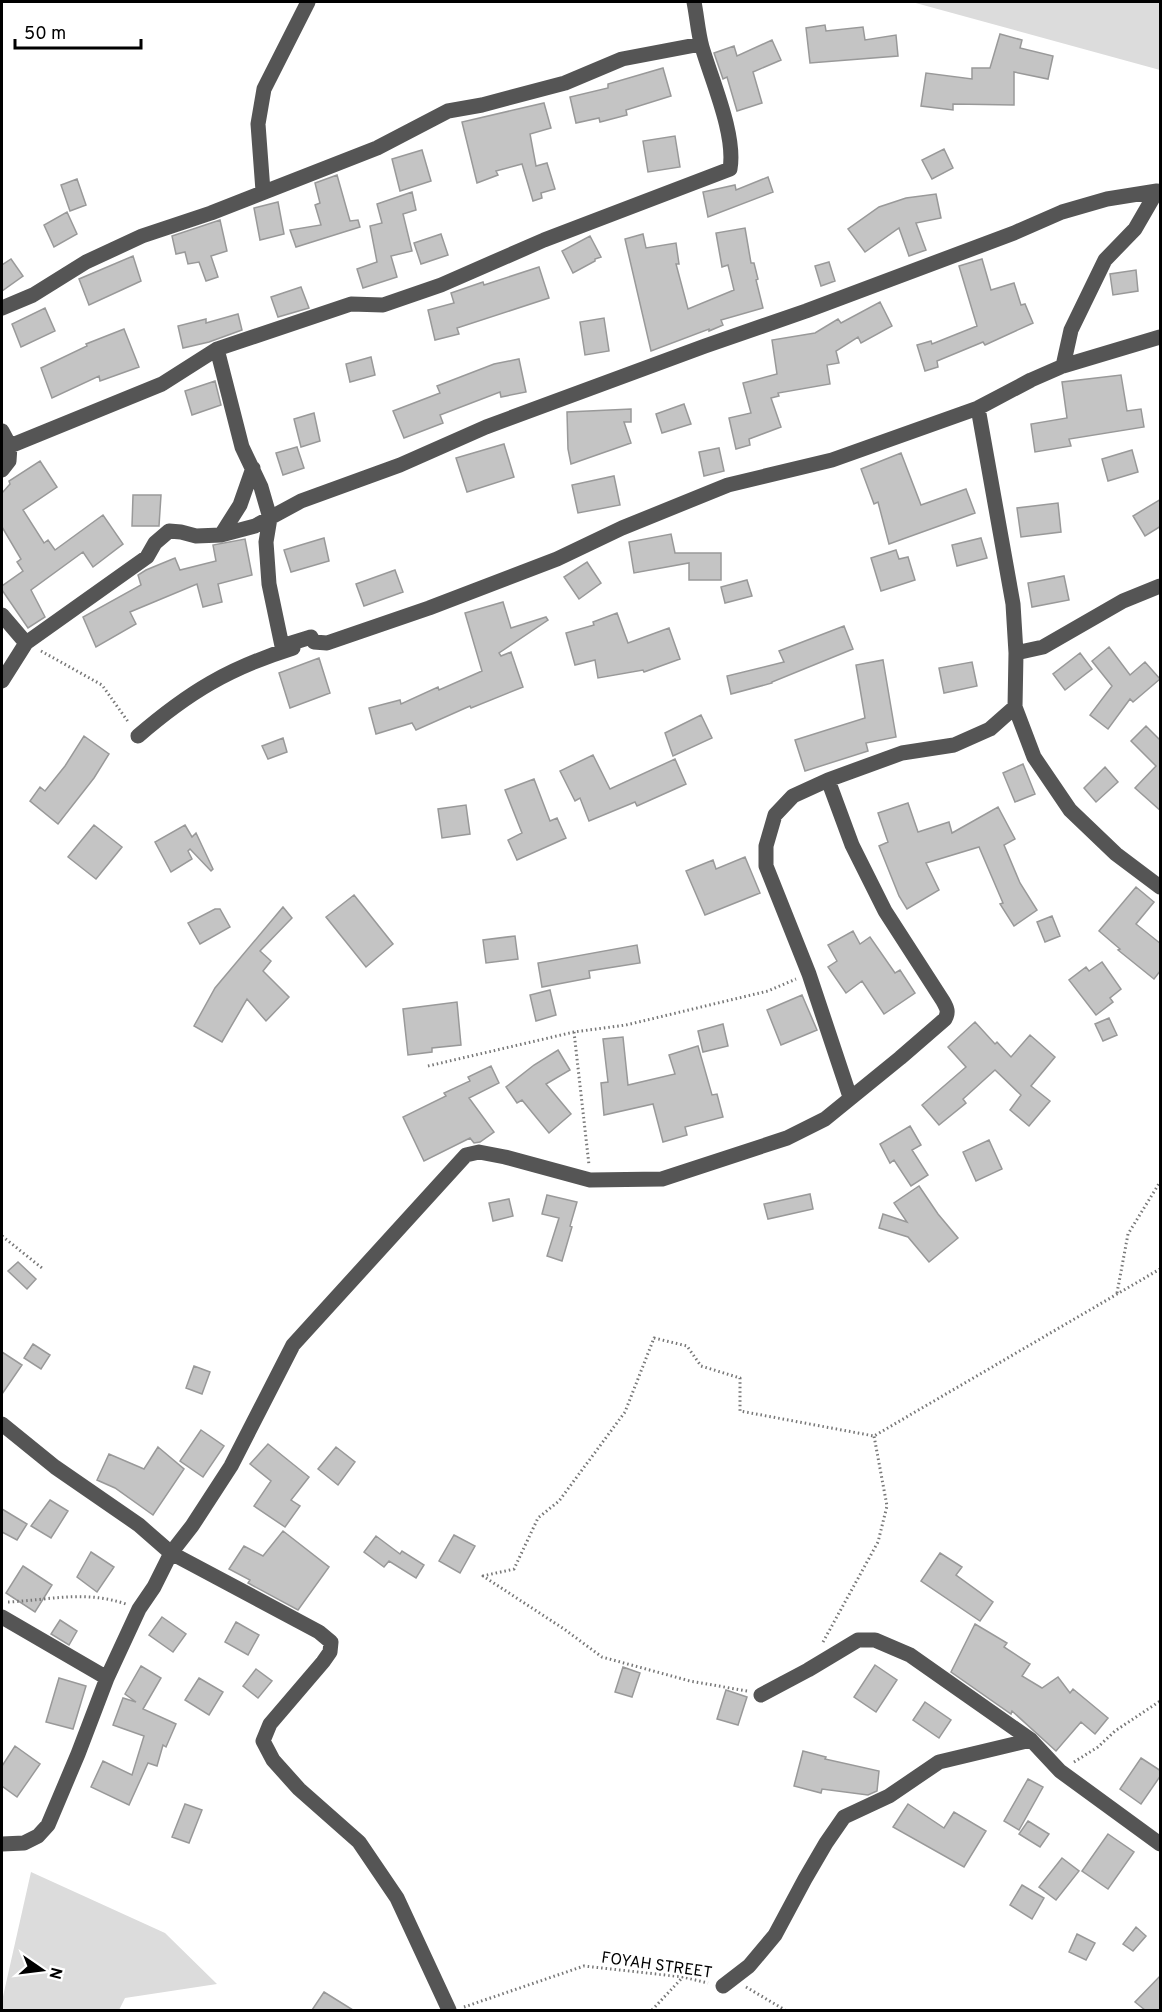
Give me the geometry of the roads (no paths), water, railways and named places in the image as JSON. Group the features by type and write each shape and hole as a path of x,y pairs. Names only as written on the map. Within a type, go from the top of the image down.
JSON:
{"street":[{"path":"263,191 258,124 264,89 308,2"},
{"path":"10,446 162,384 217,349 351,304 383,305 730,169 732,160 730,143 701,44 694,2"},
{"path":"2,308 33,294 86,262 142,236 211,213 263,191 306,178 377,148 448,111 482,105 565,83 622,59 701,44"},
{"path":"2,681 26,643 147,557 155,543 170,531 196,536 221,535 255,526 301,501 400,465 486,427 806,311 1014,233 1062,212 1107,199 1157,191 1135,229 1106,260 1071,330 1063,366"},
{"path":"138,736 172,707 210,682 262,658 314,642 327,643 429,608 557,559 622,528 728,485 832,460 978,408 1063,366 1161,337"},
{"path":"217,349 242,447 261,487 270,518 266,542 269,584 282,646 311,637 314,642"},
{"path":"978,408 1013,604 1016,653 1015,706 1034,757 1070,810 1116,854 1161,887"},
{"path":"2,431 10,446 9,461 2,470"},
{"path":"221,535 240,505 253,468"},
{"path":"1016,653 1043,647 1123,601 1161,586"},
{"path":"2,615 26,643"},
{"path":"850,1097 809,974 766,866 765,846 775,814 793,796 828,780 902,753 954,744 990,729 1015,706"},
{"path":"2,1844 24,1843 38,1836 48,1825 78,1754 106,1678 139,1609 154,1587 171,1553 192,1526 231,1466 293,1345 466,1155 479,1152 505,1156 590,1180 662,1179 787,1138 825,1119 945,1019 947,1009 885,911 852,845 828,780"},
{"path":"2,1424 55,1467 139,1525 171,1553 319,1632 331,1642 330,1652 324,1662 270,1724 264,1741 273,1760 299,1789 359,1842 396,1898 456,2009"},
{"path":"2,1617 106,1678"},
{"path":"761,1695 858,1640 875,1640 910,1655 1031,1740 1060,1771 1161,1844"},
{"path":"723,1986 749,1966 775,1935 815,1861 844,1817 889,1796 939,1762 1031,1740"}]}
